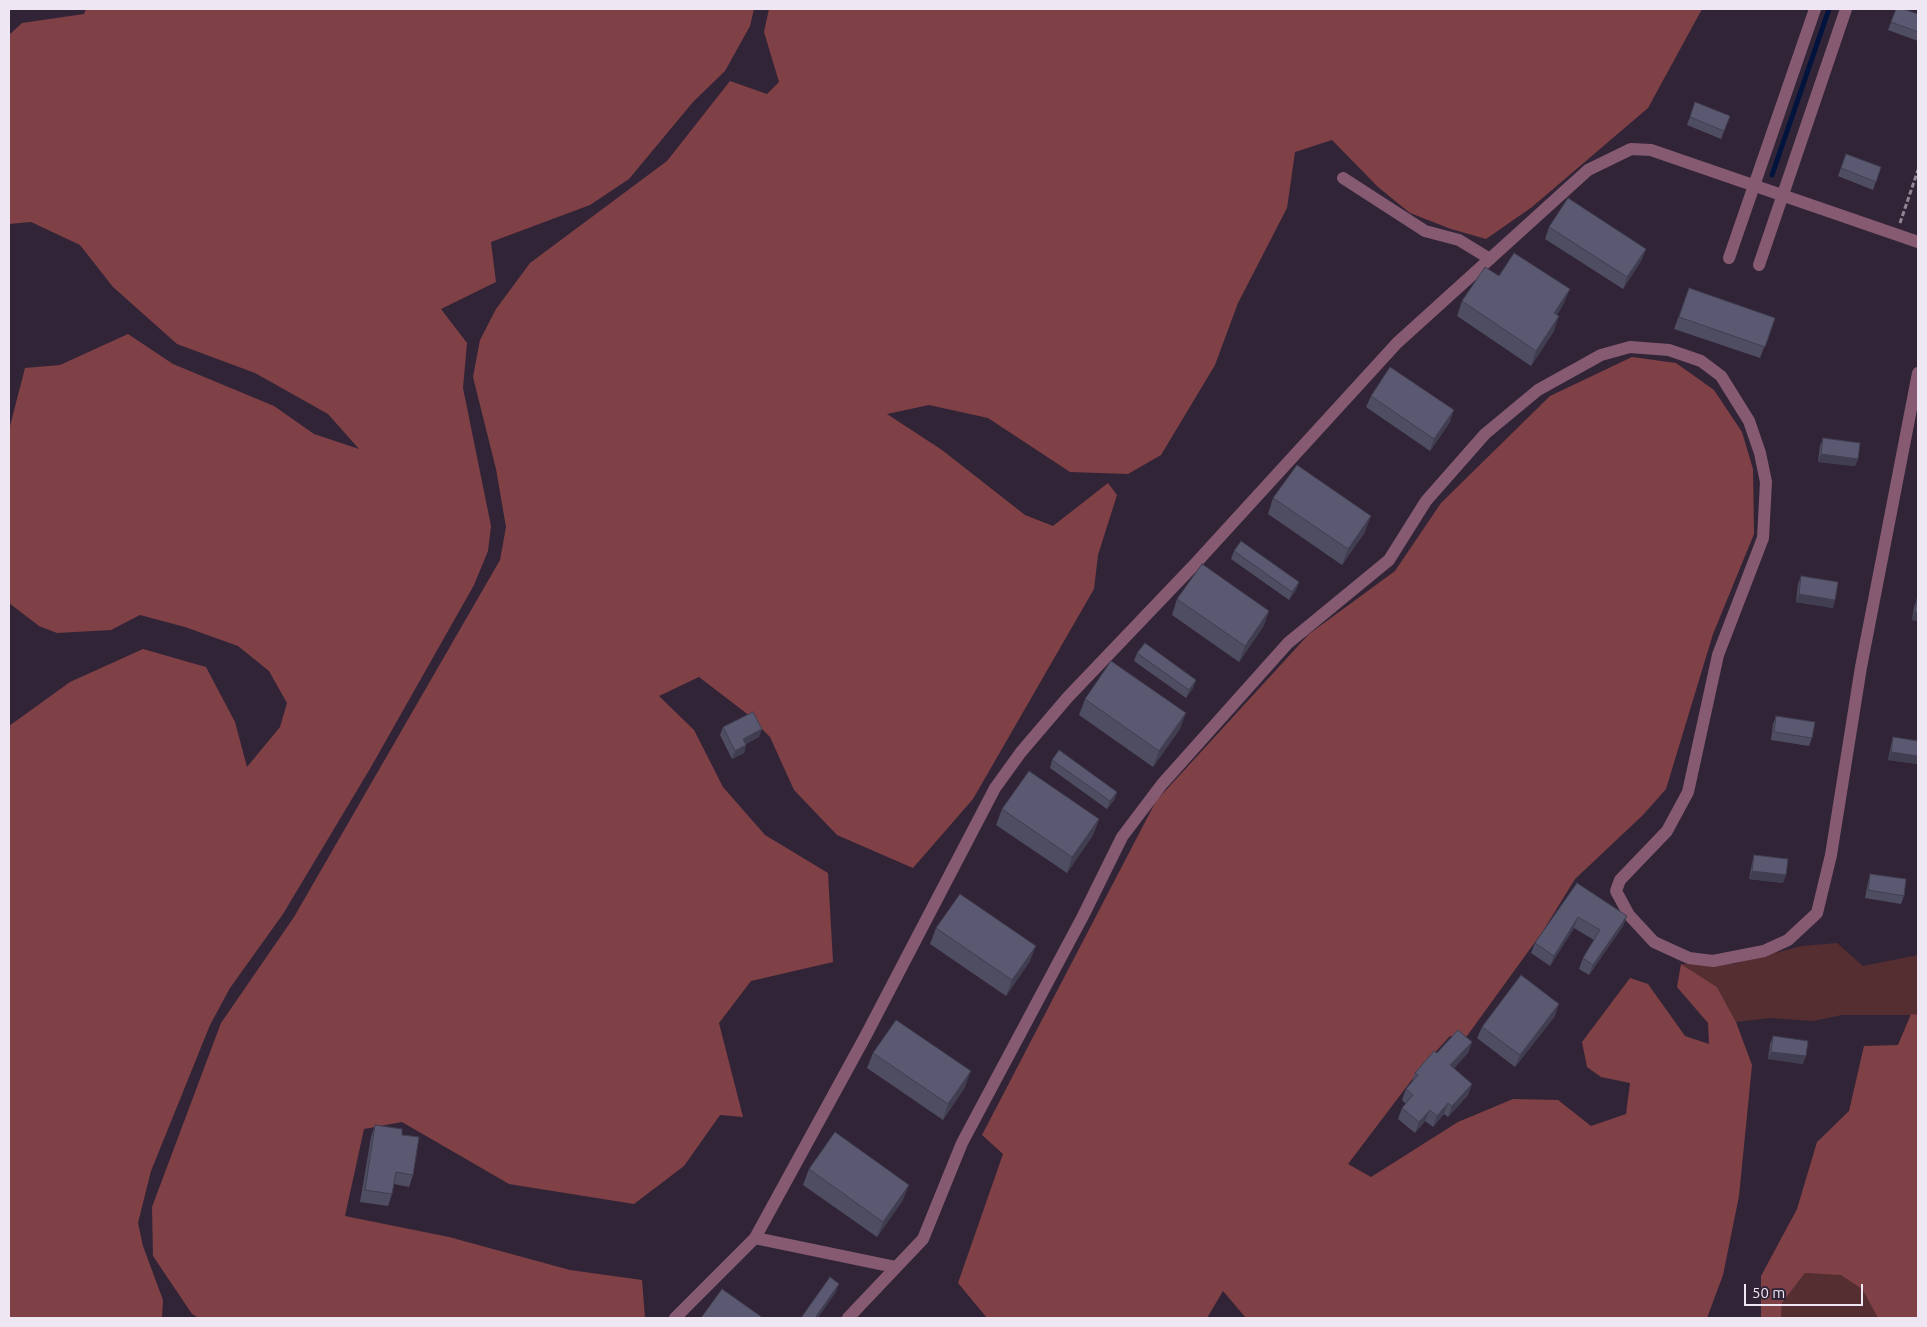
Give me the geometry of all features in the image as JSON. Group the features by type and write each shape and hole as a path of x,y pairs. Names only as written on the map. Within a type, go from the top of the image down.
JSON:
{"street":[{"path":"1730,258 1815,9"},
{"path":"1759,265 1846,9"},
{"path":"675,1318 755,1238 870,1028 995,788 1021,752 1068,697 1195,564 1397,343 1588,170 1631,149 1651,150 1918,242"},
{"path":"1343,178 1425,231 1459,240 1490,259"},
{"path":"848,1318 923,1240 962,1143 1122,838 1162,784 1288,643 1389,560 1426,501 1485,434 1538,390 1601,355 1630,347 1669,350 1701,361 1721,376 1749,421 1760,453 1766,482 1763,538 1718,656 1688,792 1667,832 1620,880 1616,891 1628,915 1654,942 1689,958 1713,961 1764,951 1788,940 1817,913 1831,854 1862,667 1918,373"},
{"path":"755,1238 895,1267"}],"path":[{"path":"1896,233 1918,170"}],"shaded area":[{"path":"86,9 754,9 750,26 725,71 693,102 629,179 590,205 491,242 496,282 441,309 467,343 463,388 491,526 488,551 474,585 371,767 283,914 230,988 210,1025 151,1171 138,1223 143,1246 163,1300 162,1318 9,1318 9,726 70,682 143,649 206,667 235,722 247,767 280,727 287,703 269,671 238,646 185,627 140,615 111,630 57,633 39,626 9,603 9,430 25,368 60,365 128,334 173,364 274,406 314,434 359,449 328,414 255,373 177,344 113,287 80,245 31,222 9,224 9,35 22,23 84,14"},
{"path":"769,9 1702,9 1648,108 1532,207 1486,239 1451,229 1410,213 1378,187 1332,140 1295,152 1287,208 1238,303 1215,365 1161,455 1128,474 1070,472 988,418 929,405 887,414 942,450 1025,515 1053,526 1108,483 1117,495 1098,555 1094,589 973,799 913,868 837,835 794,790 770,737 746,713 699,677 659,696 694,730 723,787 765,835 828,873 833,962 751,981 719,1023 743,1117 720,1115 684,1166 634,1204 509,1184 402,1122 364,1129 345,1216 449,1237 570,1270 642,1280 645,1318 199,1318 192,1314 153,1256 152,1207 221,1023 294,917 500,560 506,527 496,469 473,377 480,340 496,309 530,263 667,161 730,81 767,94 779,82 764,32"},
{"path":"1632,357 1676,363 1714,390 1742,432 1753,469 1754,534 1713,634 1666,789 1643,815 1575,879 1543,931 1467,1036 1450,1036 1420,1069 1348,1164 1371,1177 1458,1122 1513,1099 1558,1100 1591,1126 1626,1114 1630,1083 1601,1077 1587,1067 1582,1042 1630,978 1648,984 1685,1036 1709,1044 1708,1023 1677,987 1681,964 1717,987 1736,1022 1752,1065 1739,1196 1723,1275 1707,1318 1246,1318 1223,1291 1207,1318 987,1318 958,1283 1003,1154 982,1135 1156,801 1309,634 1395,571 1441,503 1550,396"},
{"path":"1837,943 1863,966 1918,955 1918,1015 1842,1015 1813,1021 1770,1018 1736,1022 1717,987 1681,964 1733,964 1802,946"},
{"path":"1911,1014 1918,1015 1918,1318 1878,1318 1862,1289 1841,1275 1805,1273 1782,1303 1781,1318 1761,1318 1761,1276 1797,1209 1817,1142 1849,1111 1864,1046 1898,1045"},
{"path":"1805,1273 1841,1274 1862,1289 1878,1318 1781,1318 1782,1303"}],"building":[{"path":"1896,9 1903,9 1918,14 1918,32 1891,22"},
{"path":"1695,102 1730,116 1724,131 1690,117"},
{"path":"1846,154 1881,167 1876,182 1841,168"},
{"path":"1568,198 1646,249 1627,277 1549,227"},
{"path":"1514,253 1570,289 1554,313 1559,316 1536,351 1462,301 1485,267 1499,276"},
{"path":"1689,288 1775,318 1765,347 1679,317"},
{"path":"1390,367 1454,410 1434,439 1371,396"},
{"path":"1823,438 1860,443 1858,459 1821,454"},
{"path":"1297,465 1371,516 1348,549 1273,498"},
{"path":"1241,541 1299,582 1292,592 1234,551"},
{"path":"1202,564 1269,611 1245,646 1177,599"},
{"path":"1801,576 1838,582 1835,600 1799,594"},
{"path":"1918,599 1918,613 1915,612"},
{"path":"1145,643 1196,680 1189,690 1137,653"},
{"path":"1111,661 1186,713 1159,751 1085,699"},
{"path":"753,712 762,729 743,739 746,745 735,751 723,727"},
{"path":"1776,716 1815,722 1812,738 1774,732"},
{"path":"1893,737 1918,741 1918,756 1891,752"},
{"path":"1059,750 1117,792 1110,801 1052,760"},
{"path":"1029,771 1099,819 1072,857 1002,809"},
{"path":"1754,855 1788,859 1786,875 1752,871"},
{"path":"1870,874 1906,879 1904,896 1868,890"},
{"path":"1577,883 1627,916 1593,965 1583,958 1600,930 1578,917 1554,956 1535,943"},
{"path":"960,894 1036,946 1012,980 936,928"},
{"path":"1521,975 1559,1004 1520,1055 1482,1027"},
{"path":"896,1020 971,1071 948,1104 873,1053"},
{"path":"1458,1030 1472,1042 1450,1065 1472,1084 1452,1106 1448,1103 1437,1116 1430,1110 1419,1122 1402,1108 1413,1095 1406,1089 1418,1075 1415,1073 1434,1051 1437,1053"},
{"path":"1773,1036 1808,1041 1806,1056 1771,1052"},
{"path":"375,1125 402,1129 402,1135 419,1137 413,1175 396,1172 392,1194 365,1190"},
{"path":"835,1132 909,1185 883,1222 809,1169"},
{"path":"830,1277 839,1284 815,1318 801,1318"},
{"path":"722,1289 763,1318 701,1318"}],"waterway":[{"path":"1772,175 1829,9"}]}
